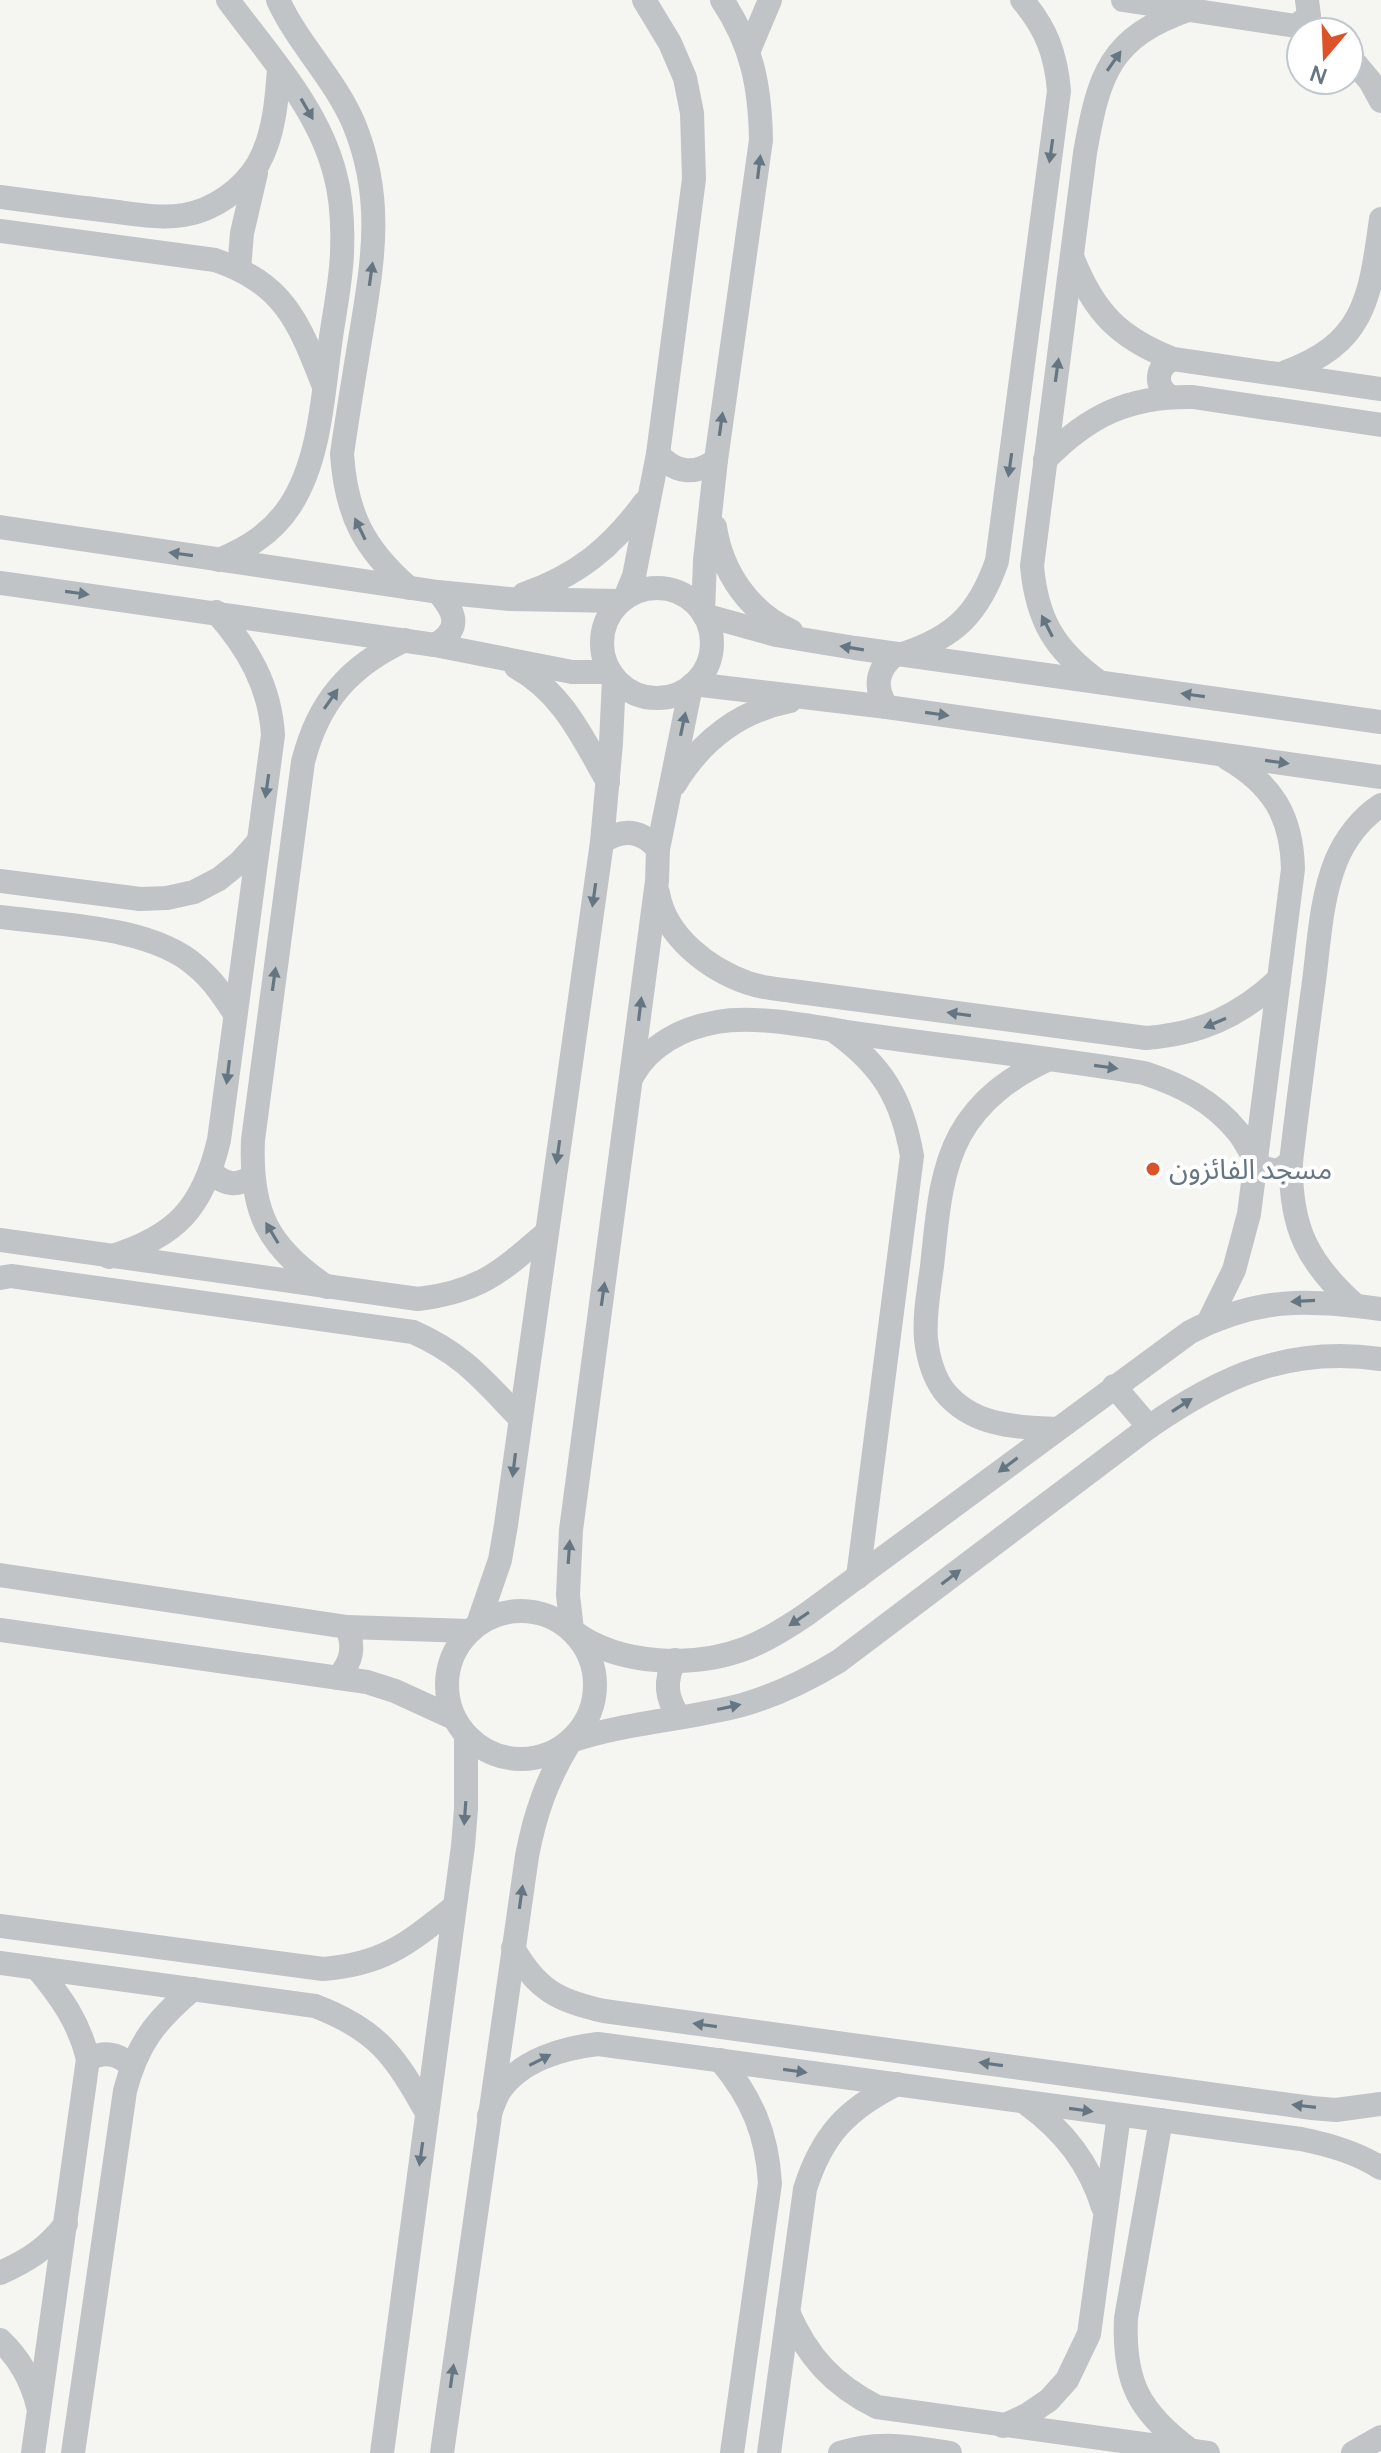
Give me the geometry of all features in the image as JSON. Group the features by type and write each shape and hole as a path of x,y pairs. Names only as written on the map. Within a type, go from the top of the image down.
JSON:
{"street":[{"path":"219,560 243,550 271,530 291,505 305,477 324,386 342,254 342,214 335,175 322,137 304,101 228,0"},
{"path":"278,0 291,25 325,72 354,125 364,153 374,212 372,271 342,454 344,485 366,543 409,588"},
{"path":"644,0 670,43 685,78 695,145 694,179 658,454 634,576 623,600 605,623 602,635 605,661 612,675 625,687 651,697 679,693 692,685 701,675 711,652 704,614 705,560 761,140 761,110 749,50 722,0"},
{"path":"749,50 770,0"},
{"path":"887,707 878,689 878,678 887,660 929,645 953,630 988,587 997,561 1059,91 1057,66 1050,42 1038,19 1022,0"},
{"path":"1123,0 1285,26"},
{"path":"1099,682 1076,666 1050,633 1035,594 1032,566 1072,256 1095,97 1106,72 1132,40 1165,18 1191,9"},
{"path":"258,41 269,25 291,25"},
{"path":"239,269 249,197 270,133 279,68"},
{"path":"1365,75 1381,101"},
{"path":"1059,91 1071,84 1079,84 1092,90 1095,97"},
{"path":"0,197 154,216 185,215 215,205 240,187 259,163"},
{"path":"150,251 156,245 159,231 154,216"},
{"path":"1280,375 1330,351 1350,331 1377,285 1381,219"},
{"path":"0,231 215,260 239,269 261,281 280,298 295,319 324,386"},
{"path":"1072,256 1083,285 1099,310 1120,331 1145,348 1173,359 1381,389"},
{"path":"1169,396 1160,386 1159,373 1162,366 1173,359"},
{"path":"1045,460 1065,439 1113,409 1141,400 1169,396 1381,425"},
{"path":"313,450 326,461 338,459 342,454"},
{"path":"658,454 667,464 679,470 705,468 716,460"},
{"path":"510,599 552,584 590,562 622,532 649,497"},
{"path":"712,506 719,551 740,592 774,623 816,642"},
{"path":"0,527 409,588 510,599 623,600 648,588 661,588 685,596 704,614 737,626 816,642 1381,722"},
{"path":"997,561 1006,571 1013,573 1020,573 1032,566"},
{"path":"0,583 405,640 572,672 612,675"},
{"path":"435,645 448,635 454,621 450,607 438,592"},
{"path":"109,1257 136,1249 161,1236 182,1218 200,1197 212,1172 219,1140 273,735 272,713 251,659 216,612"},
{"path":"327,1287 284,1252 268,1229 257,1203 252,1176 255,1125 303,762 309,739 334,693 354,671 378,653 405,640"},
{"path":"503,660 531,676 556,697 575,722 608,782"},
{"path":"382,2453 466,1809 460,1727 446,1688 448,1672 452,1657 474,1627 500,1560 602,842 608,782 612,675"},
{"path":"692,685 887,707 1381,777"},
{"path":"442,2453 527,1856 540,1797 552,1770 584,1726 593,1708 597,1688 587,1648 573,1631 568,1595 571,1530 632,1077 657,881 658,849 692,685"},
{"path":"670,793 695,755 711,738 740,718 771,705 805,698"},
{"path":"273,735 291,726 302,730 309,739"},
{"path":"1208,1323 1222,1297 1243,1241 1293,869 1292,841 1283,813 1267,789 1246,769 1221,754"},
{"path":"1355,1305 1330,1283 1310,1257 1301,1237 1290,1195 1291,1162 1318,945 1336,862 1350,835 1381,805"},
{"path":"602,842 613,834 625,831 650,839 658,849"},
{"path":"0,881 140,899 167,898 194,892 219,879 259,841"},
{"path":"657,881 661,910 677,934 698,955 722,972 749,984 1146,1038 1195,1031 1219,1022 1251,1003 1279,979"},
{"path":"136,935 144,922 144,906 140,899"},
{"path":"0,917 136,935 167,947 195,964 218,987 235,1014"},
{"path":"0,936 32,921"},
{"path":"1284,940 1298,933 1306,934 1318,945"},
{"path":"746,1020 739,1008 739,1001 749,984"},
{"path":"632,1077 643,1058 665,1041 718,1021 746,1020 832,1030 1144,1073 1184,1088 1220,1112 1263,1168 1272,1172 1283,1170 1291,1162"},
{"path":"832,1030 858,1048 879,1070 896,1096 907,1125 912,1156 858,1577"},
{"path":"1144,1073 1153,1063 1154,1056 1151,1043 1146,1038"},
{"path":"1047,1060 997,1090 977,1110 948,1160 941,1196 926,1338 931,1365 944,1390 964,1410 988,1422 1056,1429"},
{"path":"912,1156 931,1149 948,1160"},
{"path":"212,1172 224,1182 231,1183 252,1176"},
{"path":"520,1418 460,1357 413,1332 6,1277 7,1242 418,1299 446,1296 473,1287 499,1273 546,1233"},
{"path":"413,1332 423,1327 428,1318 426,1307 418,1299"},
{"path":"0,1575 347,1627 474,1627 493,1616 526,1611 543,1614 592,1646 618,1653 675,1660 709,1657 744,1649 775,1636 1174,1342 1208,1323 1243,1310 1280,1302 1317,1301 1381,1309"},
{"path":"0,1630 367,1682 395,1691 460,1727 489,1752 517,1760 545,1756 570,1742 600,1731 741,1705 808,1680 839,1661 1149,1427 1185,1402 1227,1379 1273,1363 1321,1356 1381,1359"},
{"path":"1114,1386 1149,1427"},
{"path":"338,1678 347,1668 352,1654 352,1640 347,1627"},
{"path":"675,1660 669,1671 668,1695 679,1717"},
{"path":"0,1926 323,1969 352,1967 380,1958 405,1945 454,1907"},
{"path":"513,1948 537,1984 557,1998 604,2011 1336,2110 1381,2104"},
{"path":"0,1963 315,2006 344,2017 370,2034 393,2056 427,2113"},
{"path":"33,2453 88,2059 82,2035 71,2012 37,1968"},
{"path":"315,2006 325,1997 327,1990 323,1969"},
{"path":"73,2453 131,2065 156,2023 193,1989"},
{"path":"598,2044 594,2027 604,2011"},
{"path":"489,2116 499,2091 520,2071 557,2052 598,2044 1331,2145 1359,2155 1381,2168"},
{"path":"88,2059 106,2053 116,2055 131,2065"},
{"path":"720,2060 745,2093 763,2130 769,2156 770,2183 732,2453"},
{"path":"769,2453 805,2189 815,2160 829,2135 860,2106 897,2084"},
{"path":"1025,2102 1048,2119 1084,2162 1097,2187 1105,2213"},
{"path":"1331,2145 1342,2124 1336,2110"},
{"path":"1003,2426 1049,2400 1067,2380 1089,2334 1119,2115"},
{"path":"1161,2120 1126,2318 1124,2350 1131,2380 1145,2408 1166,2432 1200,2452"},
{"path":"770,2183 785,2178 800,2183 805,2189"},
{"path":"0,2273 23,2263 49,2245 67,2222"},
{"path":"788,2312 814,2360 833,2380 877,2407 1200,2452"},
{"path":"0,2340 20,2362 32,2386 39,2412"},
{"path":"887,2444 882,2439 880,2425 882,2418 894,2411"},
{"path":"1353,2453 1381,2437"},
{"path":"840,2453 858,2447 887,2444 950,2453"}],"place":[{"name":"مسجد الفائزون","path":"1153,1169"}]}
